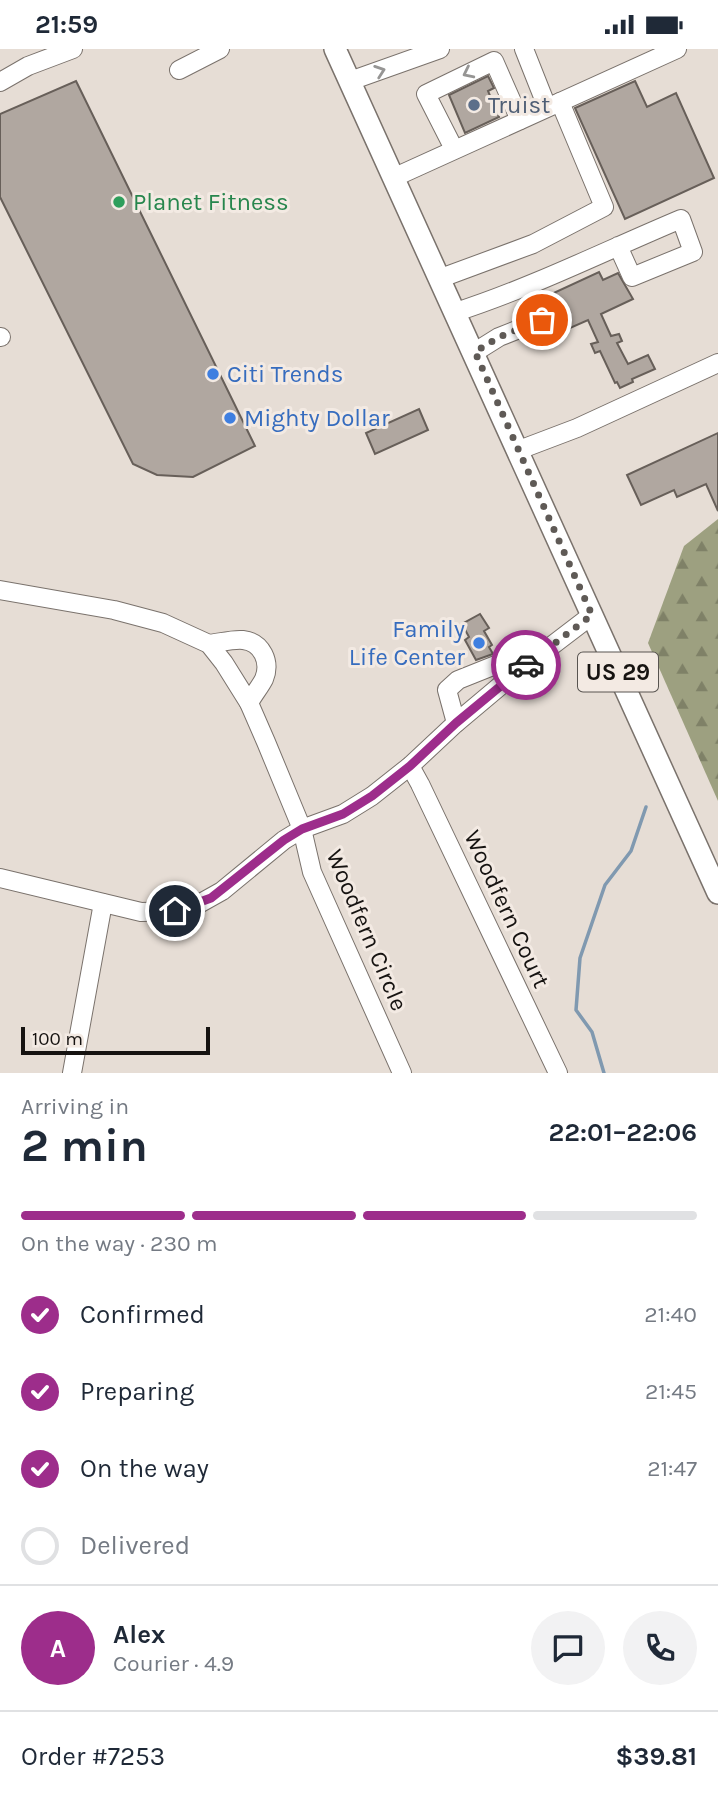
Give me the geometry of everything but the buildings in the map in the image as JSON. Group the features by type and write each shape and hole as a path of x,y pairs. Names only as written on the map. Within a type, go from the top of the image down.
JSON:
{"main road":[{"name":"US 29","path":"335,49 475,352 718,893"}],"street":[{"path":"6,79 73,49"},
{"path":"179,69 220,49"},
{"path":"350,81 406,55 440,49"},
{"path":"454,149 426,94 515,49"},
{"path":"441,278 533,244 604,207 524,49"},
{"path":"395,177 677,49"},
{"path":"494,61 520,120"},
{"path":"456,312 484,303 618,246"},
{"path":"475,352 499,337 542,320"},
{"path":"519,450 577,428 718,363"},
{"path":"0,590 163,622 209,644 249,703 302,829 284,840 222,891 197,905 175,911 152,913 103,904 0,878"},
{"name":"Woodfern Circle","path":"402,1073 312,872 302,829 343,814 372,796 512,676 592,615"},
{"path":"209,644 242,640 263,650 265,678 249,703"},
{"path":"456,723 447,690 458,680 498,664 512,676"},
{"name":"Woodfern Court","path":"410,766 558,1073"},
{"path":"72,1073 103,904"}],"green space":[{"path":"718,519 718,801 648,643 684,546"}],"waterway":[{"path":"604,1073 592,1032 576,1010 580,958 605,885 631,851 646,807"}],"way so far":[{"path":"526,665 592,615 475,352 499,337 542,320"}],"place":[{"name":"Truist","path":"474,105"},
{"name":"Planet Fitness","path":"119,202"},
{"name":"Citi Trends","path":"213,374"},
{"name":"Mighty Dollar","path":"230,418"},
{"name":"Family Life Center","path":"479,643"}],"route":[{"path":"175,911 211,898 284,840 302,829 343,814 372,796 526,665"}]}
